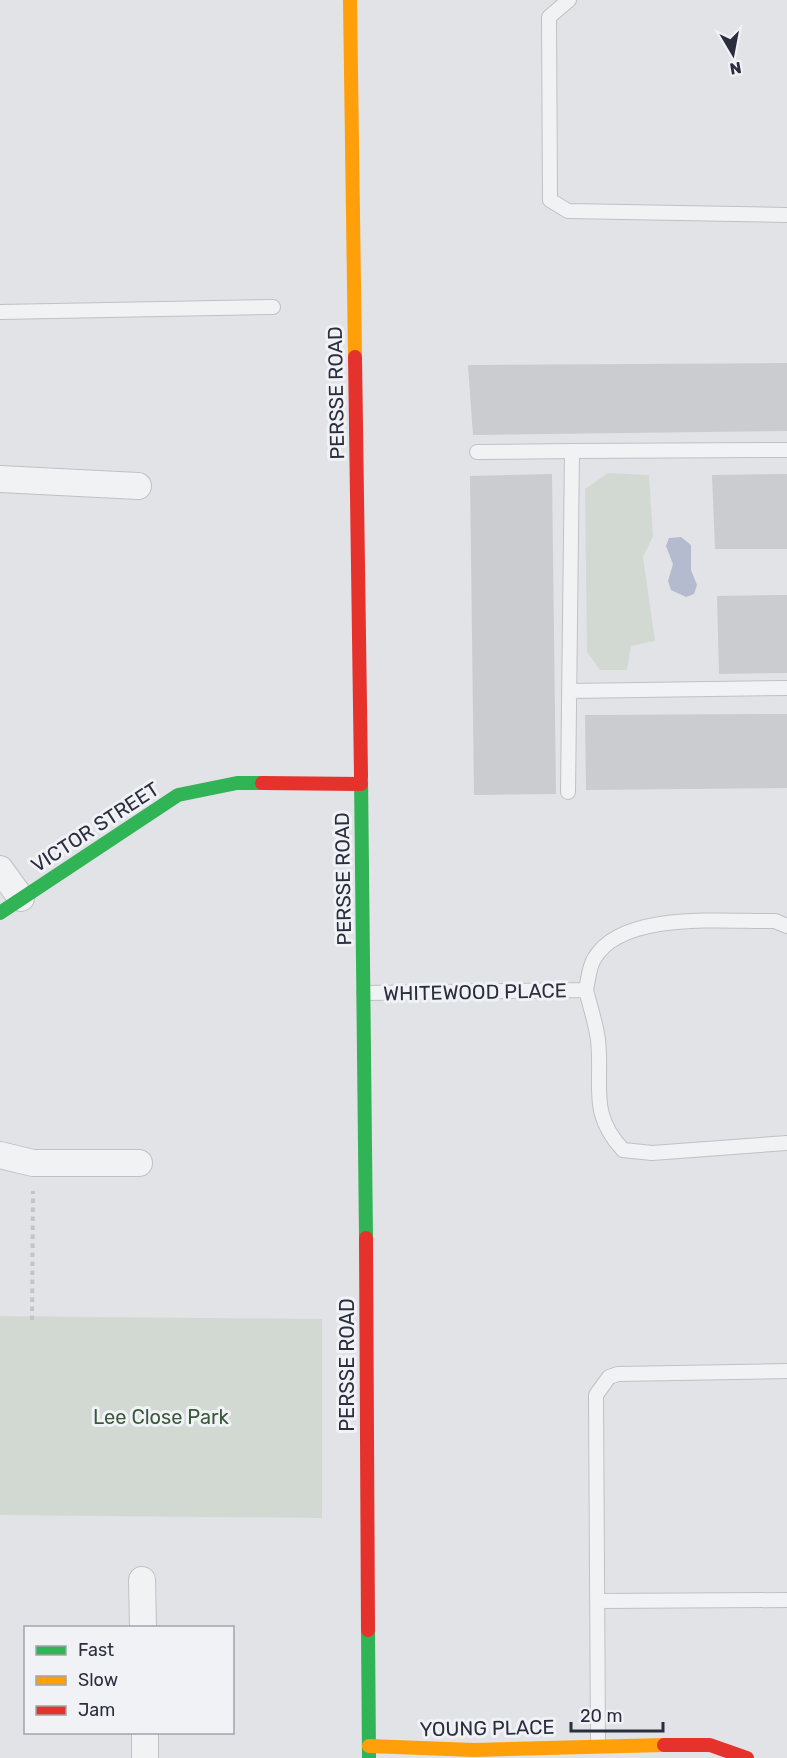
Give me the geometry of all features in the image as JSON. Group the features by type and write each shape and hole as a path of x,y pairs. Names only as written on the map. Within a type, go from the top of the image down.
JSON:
{"street":[{"name":"PERSSE ROAD","path":"350,0 364,993 369,1752"},
{"path":"0,479 138,486"},
{"name":"VICTOR STREET","path":"10,905 178,795 237,783 361,784"},
{"path":"0,869 10,905"},
{"path":"0,1155 33,1164 139,1163"},
{"path":"142,1580 143,1626"},
{"path":"145,1734 146,1758"},
{"name":"YOUNG PLACE","path":"369,1752 598,1745 710,1745 747,1758"}],"lane":[{"path":"568,0 549,17 550,200 568,211 787,215"},
{"path":"0,312 273,307"},
{"path":"477,452 787,450"},
{"path":"568,792 572,451"},
{"path":"569,690 787,688"},
{"name":"WHITEWOOD PLACE","path":"787,926 775,921 659,923 618,935 594,959 586,990 598,1039 599,1110 610,1135 623,1150 652,1153 787,1143"},
{"name":"WHITEWOOD PLACE","path":"364,993 586,990"},
{"path":"598,1745 594,1411 596,1395 609,1377 633,1372 787,1371"},
{"path":"597,1601 787,1600"}],"path":[{"path":"32,1320 33,1164"}],"green space":[{"path":"608,473 649,475 653,536 643,557 655,641 631,646 627,670 600,670 587,652 585,489"},
{"name":"Lee Close Park","path":"0,1316 322,1319 322,1518 0,1515"}],"water":[{"path":"681,537 691,545 691,570 697,585 694,594 686,597 671,590 668,581 673,564 666,546 669,538"}],"building":[{"path":"787,363 787,431 473,435 468,365"},
{"path":"552,474 556,794 474,795 470,476"},
{"path":"787,474 787,549 715,549 712,475"},
{"path":"787,595 787,673 719,674 717,596"},
{"path":"787,714 787,788 586,790 585,715"}],"traffic: fast":[{"path":"361,776 366,1238"},
{"path":"0,913 178,795 237,783 262,783"},
{"path":"368,1630 369,1758"}],"traffic: slow":[{"path":"350,0 355,357"},
{"path":"369,1746 474,1750 664,1745"}],"traffic: jam":[{"path":"355,357 361,776"},
{"path":"262,783 361,784"},
{"path":"366,1238 368,1630"},
{"path":"664,1745 710,1745 747,1758"}]}
